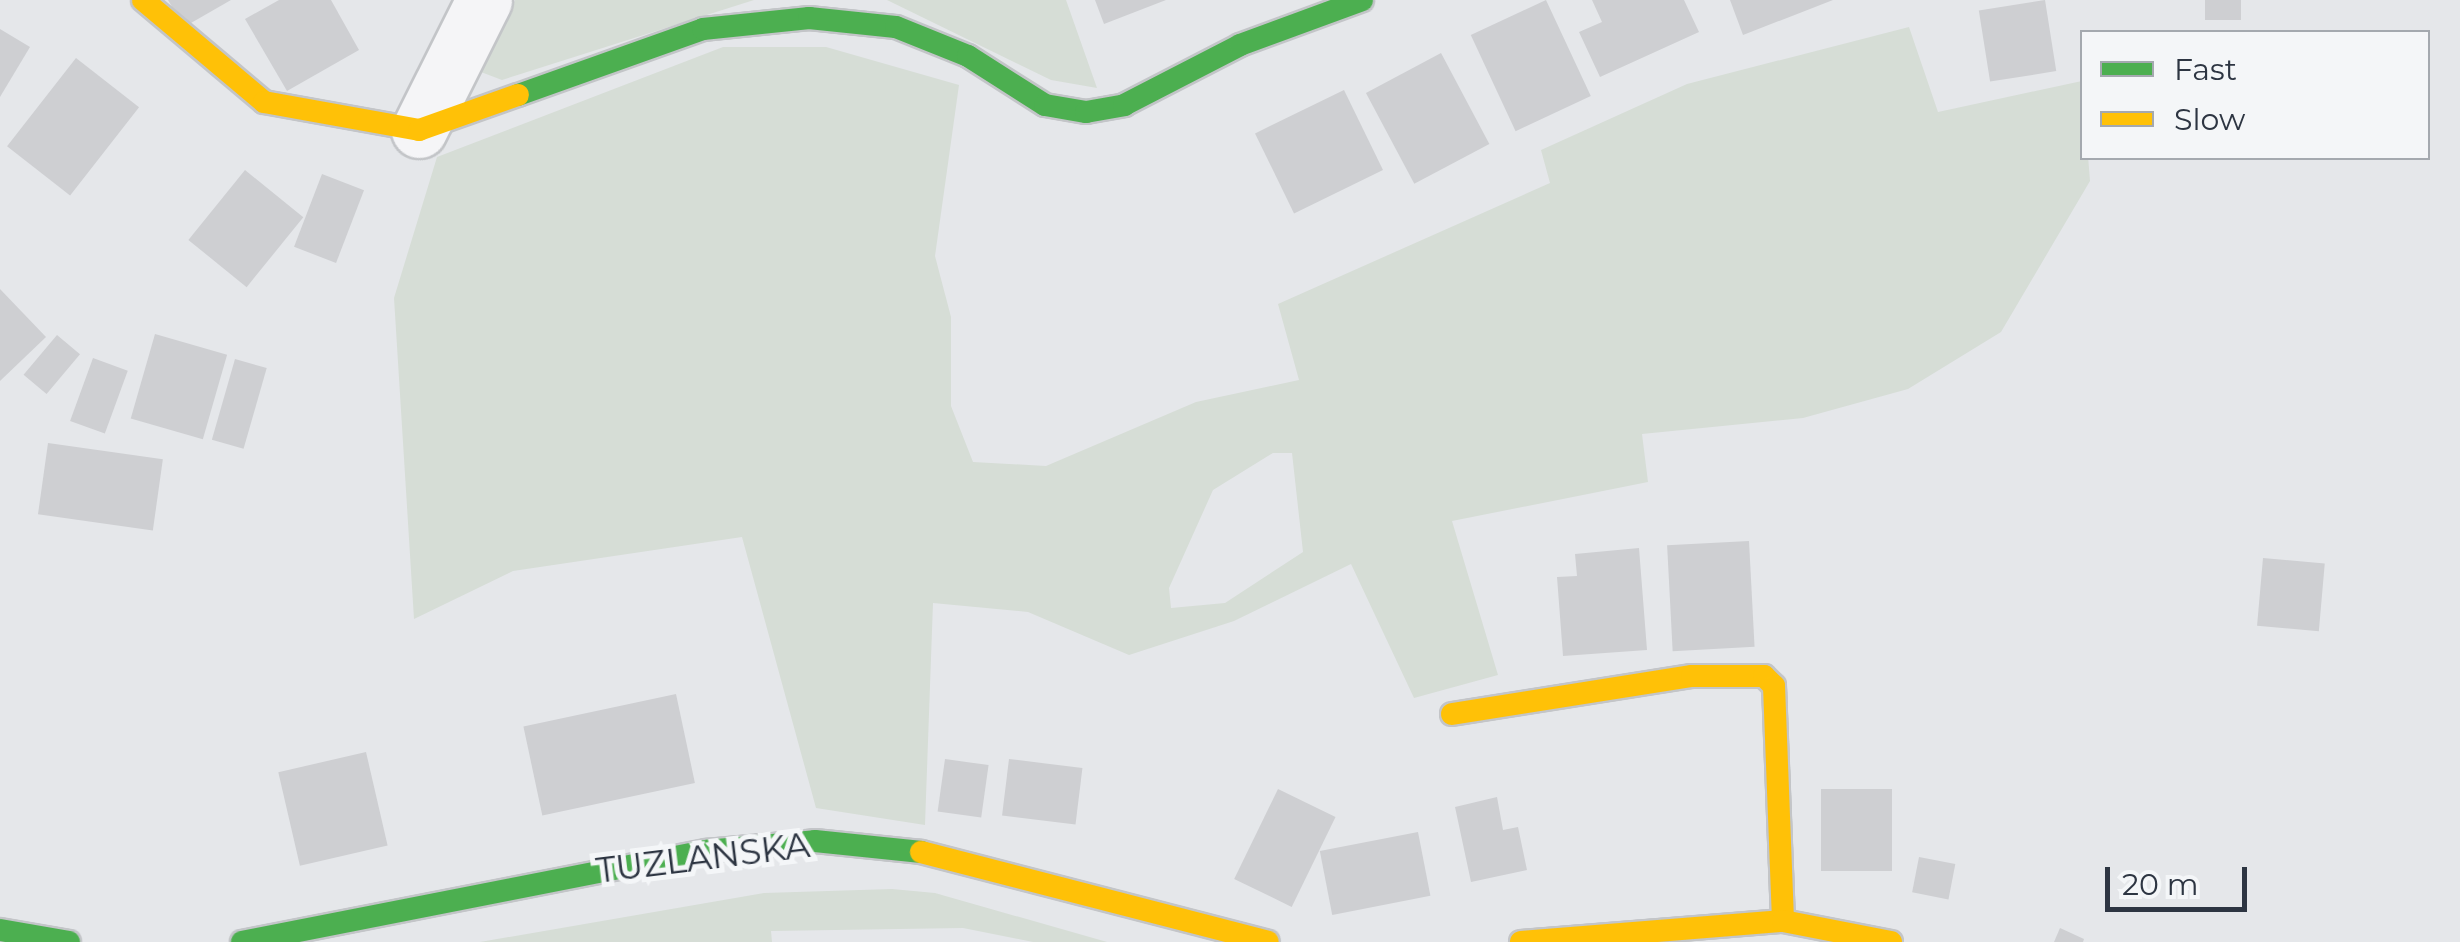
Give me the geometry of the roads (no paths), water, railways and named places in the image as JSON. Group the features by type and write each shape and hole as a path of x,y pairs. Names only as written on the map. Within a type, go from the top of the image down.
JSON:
{"street":[{"path":"143,0 264,102 419,130 703,29 809,18 896,27 968,56 1045,105 1086,112 1124,105 1240,45 1362,0"},
{"path":"419,130 484,0"},
{"path":"1452,714 1692,676 1764,676 1774,686 1795,929"},
{"name":"TUZLANSKA","path":"242,942 687,854 815,842 906,848 1236,939"},
{"path":"1520,942 1795,929 1891,942"},
{"path":"0,930 69,942"}]}
